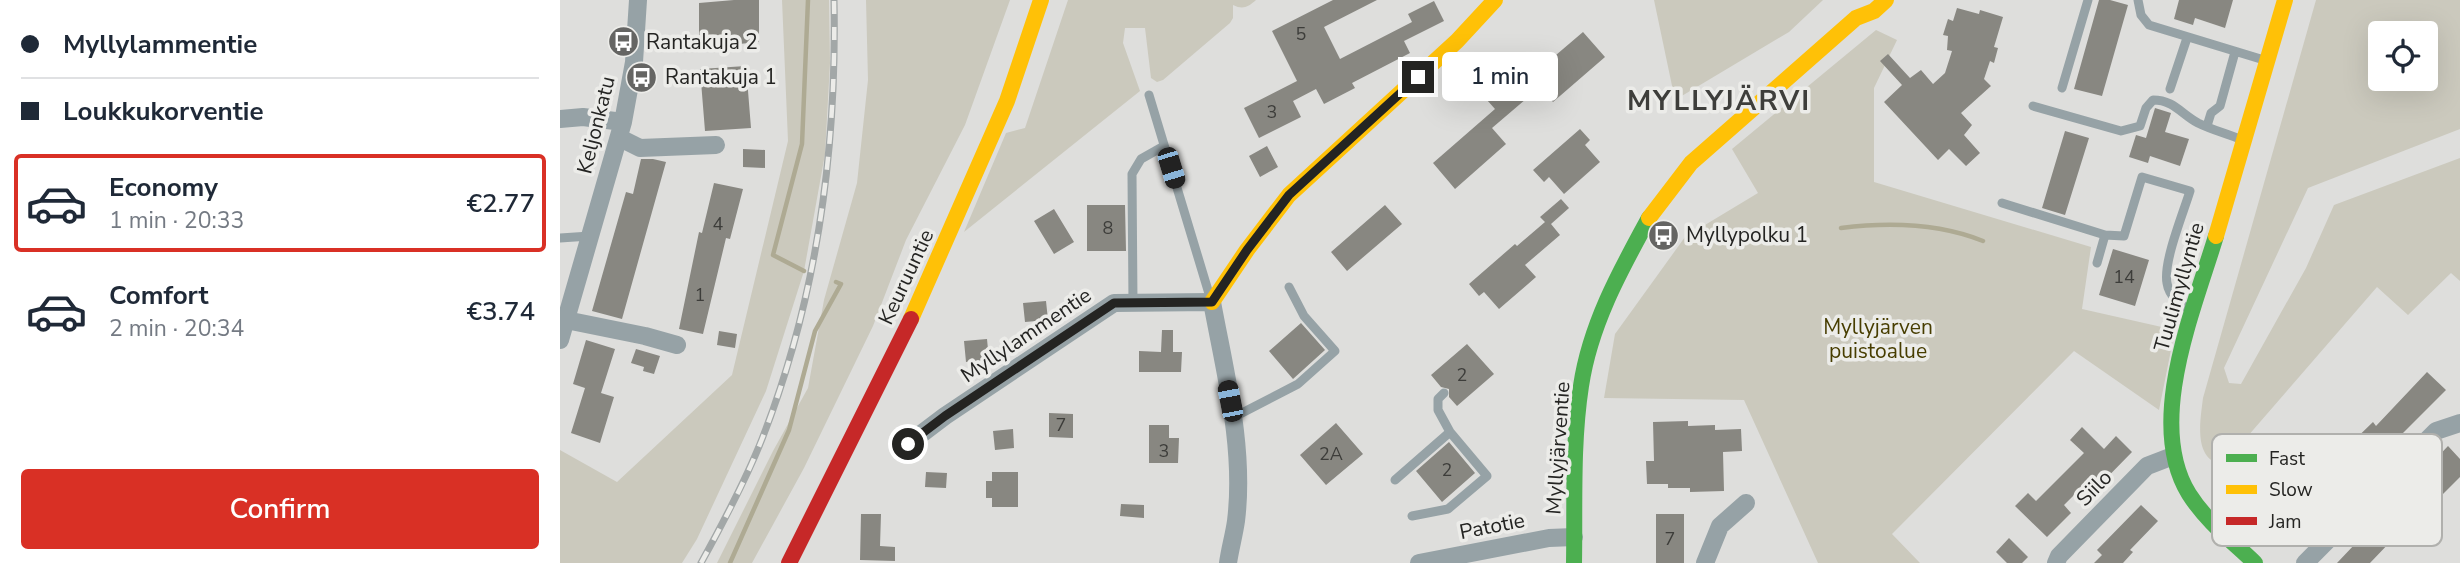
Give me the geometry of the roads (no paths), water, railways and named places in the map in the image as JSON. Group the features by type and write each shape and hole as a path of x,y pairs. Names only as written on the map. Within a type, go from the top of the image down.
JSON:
{"main road":[{"name":"Keuruuntie","path":"789,563 850,446 938,262 1008,99 1041,0"},
{"path":"1212,302 1289,195 1457,41 1495,0"},
{"name":"Myllyjärventie","path":"1856,18 1863,0"},
{"name":"Myllyjärventie","path":"1574,563 1581,385 1601,312 1650,216 1691,163 1856,18 1874,11 1886,0"},
{"name":"Tuulimyllyntie","path":"2212,521 2200,509 2184,484 2173,456 2169,425 2171,392 2267,61 2281,3"},
{"name":"Tuulimyllyntie","path":"2238,546 2255,563"}],"street":[{"name":"Keljonkatu","path":"560,340 566,320 568,293 590,236 623,122 634,62 638,0"},
{"path":"560,119 583,117 623,122"},
{"path":"618,141 626,141 640,148 716,145"},
{"path":"1212,302 1237,453 1236,519 1228,563"},
{"name":"Myllylammentie","path":"908,444 945,416 1114,303 1212,302"},
{"path":"566,320 677,345"},
{"path":"2433,434 2460,423"},
{"name":"Siilo","path":"2056,563 2059,556 2147,466 2173,456"},
{"path":"1705,563 1720,526 1745,503"},
{"name":"Patotie","path":"1419,563 1549,538 1574,537"},
{"path":"2305,563 2322,546"}],"lane":[{"path":"2062,88 2088,0"},
{"path":"2138,0 2141,15 2149,25 2267,61"},
{"path":"2170,89 2187,38"},
{"path":"2207,126 2211,113 2220,106 2235,52"},
{"path":"1149,95 1212,302"},
{"path":"2033,106 2121,131 2140,126 2146,108 2153,100 2162,100 2178,107 2196,122 2244,140"},
{"path":"1133,303 1132,174 1141,159 1164,146"},
{"path":"2002,204 2105,235 2124,236 2142,177 2190,191 2167,265 2167,283 2171,295 2193,312"},
{"path":"2098,262 2105,235"},
{"path":"560,238 590,236"},
{"path":"1240,414 1298,384 1335,351 1304,316 1289,287"},
{"path":"1412,516 1448,509 1487,476 1450,432 1438,410 1438,399 1444,393"},
{"path":"1395,480 1450,432"}],"waterway":[{"path":"804,271 773,255 802,144 808,0"},
{"path":"1841,228 1877,225 1931,227 1983,241"},
{"path":"730,563 789,430 815,331 841,284 836,282"}],"railway":[{"path":"701,563 741,487 762,439 781,386 810,278 820,223 832,112 834,0"}],"place":[{"name":"Rantakuja 2","path":"623,42"},
{"name":"Rantakuja 1","path":"642,77"},
{"name":"Myllypolku 1","path":"1663,235"}],"district":[{"name":"MYLLYJÄRVI","path":"1719,101"}],"park label":[{"name":"Myllyjärven puistoalue","path":"1878,339"}]}
